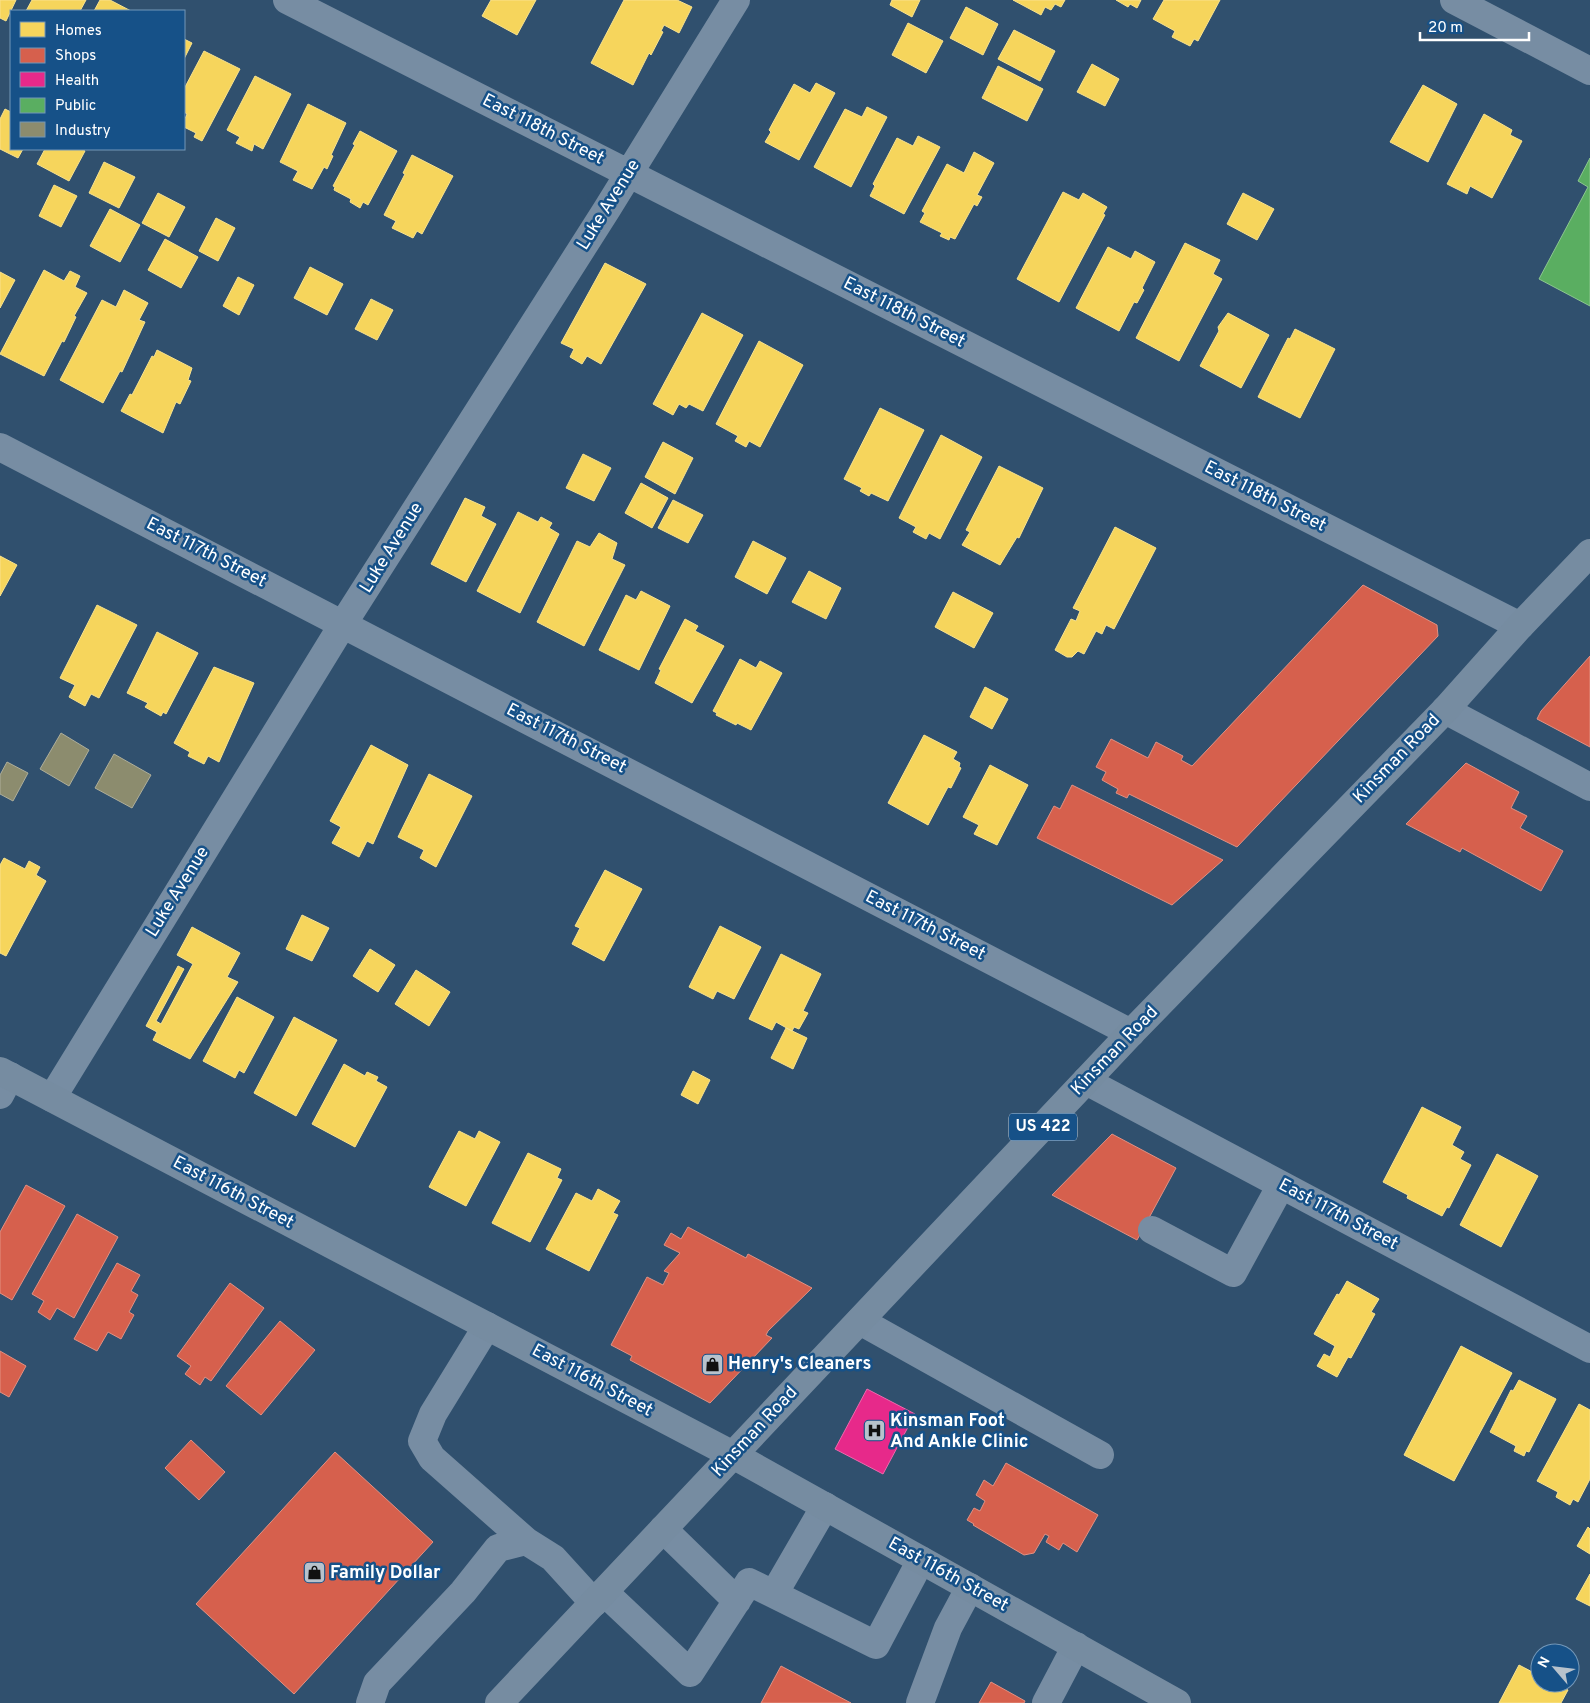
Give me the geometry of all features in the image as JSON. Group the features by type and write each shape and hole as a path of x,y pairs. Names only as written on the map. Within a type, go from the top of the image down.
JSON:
{"main road":[{"name":"Kinsman Road","path":"499,1703 1131,1033 1444,710 1520,626 1590,553"},
{"name":"East 116th Street","path":"3,1081 52,1098 733,1455 1076,1646 1150,1697 1177,1703"}],"street":[{"name":"East 118th Street","path":"288,0 1520,626"},
{"name":"Luke Avenue","path":"52,1098 343,624 629,174 736,0"},
{"path":"1454,0 1590,70"},
{"name":"East 117th Street","path":"0,447 1131,1033"},
{"path":"1444,710 1590,787"},
{"name":"East 117th Street","path":"1086,1081 1590,1349"},
{"path":"1152,1230 1233,1273 1281,1185"},
{"path":"860,1321 1100,1455"},
{"path":"488,1326 433,1414 422,1441 432,1458 526,1541 553,1558 690,1673 749,1582 876,1645 921,1560"},
{"path":"774,1594 825,1506"},
{"path":"663,1530 736,1602"},
{"path":"370,1703 377,1683 463,1592 498,1548 526,1541"},
{"path":"926,1701 948,1628 970,1587"},
{"path":"1046,1703 1076,1646"}],"building: Homes":[{"path":"0,0 16,0 6,21 0,18"},
{"path":"32,0 86,0 81,10 27,10"},
{"path":"100,0 110,0 129,10 95,10"},
{"path":"491,0 536,0 517,35 482,16"},
{"path":"624,0 677,0 692,7 679,33 664,25 661,31 663,32 651,55 649,53 633,85 591,63"},
{"path":"892,0 920,0 912,17 890,5"},
{"path":"1013,0 1065,0 1061,7 1055,4 1051,10 1045,7 1041,15"},
{"path":"1116,0 1141,0 1137,8 1130,4 1128,7"},
{"path":"1164,0 1220,0 1198,41 1194,39 1190,46 1172,37 1175,31 1153,19"},
{"path":"966,7 998,24 983,55 950,38"},
{"path":"908,23 943,41 926,73 892,55"},
{"path":"1014,30 1055,51 1040,81 998,59"},
{"path":"185,40 192,43 185,57"},
{"path":"204,51 240,69 202,141 194,137 196,133 185,128 187,114 185,113 185,87"},
{"path":"1092,64 1119,79 1105,106 1077,92"},
{"path":"998,66 1043,89 1027,121 982,98"},
{"path":"255,76 291,94 263,149 254,144 252,151 236,143 240,137 227,130"},
{"path":"816,83 835,93 799,160 765,142 771,132 769,130 794,84 810,93"},
{"path":"1423,85 1457,104 1428,162 1390,142"},
{"path":"308,104 346,123 331,155 333,156 327,169 324,167 312,189 293,180 298,171 280,162"},
{"path":"867,107 887,117 851,187 814,167 845,109 862,117"},
{"path":"5,109 10,112 10,150 22,150 18,158 0,149 0,119"},
{"path":"1484,114 1512,130 1510,135 1522,141 1492,198 1470,186 1467,194 1447,184"},
{"path":"360,131 397,151 368,205 363,202 360,208 350,202 351,199 334,190 335,187 333,186 355,145 353,144"},
{"path":"918,136 940,147 904,214 870,196 875,186 873,184 897,138 913,146"},
{"path":"44,150 85,151 69,181 37,164"},
{"path":"974,152 994,163 977,195 982,197 977,206 974,204 955,239 950,237 949,240 940,236 942,233 920,222 925,213 922,211 947,164 964,173"},
{"path":"412,155 453,176 422,234 417,231 413,238 392,228 396,221 384,215 405,174 403,173"},
{"path":"104,162 135,177 119,208 89,193"},
{"path":"54,185 77,196 61,227 39,216"},
{"path":"1063,192 1079,200 1083,193 1107,207 1103,214 1105,215 1059,302 1017,279"},
{"path":"158,193 185,207 169,237 142,223"},
{"path":"1243,193 1274,209 1257,240 1227,224"},
{"path":"110,209 140,225 120,262 90,246"},
{"path":"216,218 235,228 218,261 199,251"},
{"path":"165,239 198,257 181,288 148,270"},
{"path":"1185,243 1220,260 1213,274 1222,279 1179,361 1136,338"},
{"path":"1108,247 1131,259 1135,251 1155,262 1142,288 1144,290 1137,303 1134,302 1119,331 1076,308"},
{"path":"605,263 646,284 601,364 587,356 582,364 570,357 574,349 561,343"},
{"path":"310,267 343,284 327,315 294,298"},
{"path":"44,270 64,281 70,271 80,276 75,287 87,293 74,316 76,317 64,342 62,341 44,376 0,354"},
{"path":"0,272 15,280 0,308"},
{"path":"238,277 254,285 239,315 223,306"},
{"path":"124,290 148,303 139,320 145,322 122,372 120,371 103,403 60,380 102,300 116,307"},
{"path":"371,299 393,310 377,340 355,329"},
{"path":"702,313 743,335 703,411 689,404 686,408 679,404 673,415 653,404"},
{"path":"1228,313 1269,335 1241,388 1200,366 1219,331 1218,327"},
{"path":"1295,329 1335,349 1300,418 1258,397 1288,338 1290,339"},
{"path":"759,341 803,365 760,447 749,441 746,447 735,441 738,436 716,424"},
{"path":"157,350 192,368 188,380 191,381 180,404 176,402 163,433 121,411"},
{"path":"880,408 924,430 888,501 871,493 869,496 860,491 862,488 844,479"},
{"path":"941,435 982,457 940,539 929,533 926,539 913,532 916,527 899,518"},
{"path":"663,442 693,458 675,494 645,477"},
{"path":"583,454 611,468 594,501 566,488"},
{"path":"999,466 1043,488 1019,538 1017,537 1000,565 962,545 970,532 966,530"},
{"path":"641,483 668,498 652,528 625,513"},
{"path":"465,498 485,507 481,516 496,524 466,582 431,564"},
{"path":"673,500 703,515 688,543 658,528"},
{"path":"518,512 538,522 541,517 552,523 549,528 559,534 520,613 477,591"},
{"path":"1115,527 1156,548 1114,629 1106,625 1102,634 1096,631 1084,654 1078,651 1072,657 1067,657 1055,650 1071,619 1076,621 1080,611 1073,608"},
{"path":"599,533 617,543 612,559 625,565 584,646 537,622 577,541 590,547"},
{"path":"753,541 786,558 767,594 735,577"},
{"path":"0,556 17,565 0,596"},
{"path":"809,571 841,588 826,619 792,602"},
{"path":"641,591 670,606 639,670 599,650 626,595 636,600"},
{"path":"953,592 993,613 974,648 935,627"},
{"path":"97,605 137,625 99,698 91,694 85,706 69,697 75,685 60,678"},
{"path":"685,619 698,626 695,631 724,646 692,703 655,683 661,670 659,669"},
{"path":"157,632 198,653 166,714 163,712 161,716 145,707 148,703 127,693"},
{"path":"740,659 756,668 760,661 782,673 751,730 716,715 717,713 713,711"},
{"path":"214,667 254,683 219,762 208,756 204,764 188,756 190,752 174,743"},
{"path":"985,687 1008,699 992,729 970,717"},
{"path":"924,735 957,752 953,759 960,763 959,767 961,768 951,788 948,787 928,825 888,803"},
{"path":"371,745 408,765 373,844 367,841 359,857 332,843 341,827 330,821"},
{"path":"990,765 1028,785 997,845 974,834 979,825 963,817"},
{"path":"429,774 472,796 436,867 420,858 424,850 398,837"},
{"path":"4,858 25,869 29,861 40,867 36,875 46,881 6,956 0,953 0,865"},
{"path":"605,870 642,889 604,961 572,944 580,928 575,926"},
{"path":"302,915 329,928 312,961 286,949"},
{"path":"720,926 761,947 734,999 717,991 713,999 689,987"},
{"path":"192,927 240,953 227,977 238,982 190,1059 153,1040 157,1032 146,1026 178,966 184,969 156,1021 161,1024 193,964 177,955"},
{"path":"370,949 395,965 378,992 353,976"},
{"path":"781,954 821,974 803,1011 808,1013 799,1029 794,1027 792,1031 776,1022 772,1030 749,1019"},
{"path":"416,970 450,992 429,1026 395,1004"},
{"path":"237,997 274,1017 244,1073 239,1070 235,1078 203,1061"},
{"path":"294,1017 337,1040 296,1116 254,1093"},
{"path":"786,1028 807,1038 793,1069 771,1058"},
{"path":"344,1064 365,1076 367,1072 378,1077 376,1081 387,1087 355,1147 312,1124"},
{"path":"693,1071 710,1080 698,1104 681,1095"},
{"path":"1422,1107 1461,1127 1452,1145 1464,1152 1460,1159 1471,1165 1449,1208 1447,1207 1442,1216 1407,1198 1408,1195 1383,1182"},
{"path":"459,1131 475,1139 479,1131 500,1142 466,1206 429,1187"},
{"path":"528,1153 561,1169 557,1178 562,1180 530,1242 492,1223"},
{"path":"1497,1154 1538,1176 1501,1247 1460,1225"},
{"path":"598,1189 620,1201 613,1213 618,1215 589,1271 546,1249 576,1193 592,1201"},
{"path":"1347,1281 1379,1299 1371,1312 1375,1314 1351,1358 1348,1357 1337,1377 1317,1366 1324,1354 1330,1357 1335,1346 1314,1334 1337,1294 1339,1295"},
{"path":"1461,1346 1512,1373 1454,1481 1404,1455"},
{"path":"1519,1380 1556,1399 1529,1452 1526,1451 1524,1456 1514,1451 1516,1446 1490,1432 1511,1390 1513,1391"},
{"path":"1579,1404 1590,1410 1590,1479 1578,1502 1573,1499 1570,1505 1556,1497 1558,1492 1537,1481"},
{"path":"1588,1527 1590,1529 1590,1554 1577,1546"},
{"path":"1590,1574 1590,1606 1576,1599"},
{"path":"1519,1665 1530,1671 1530,1693 1566,1693 1561,1703 1499,1703"}],"building: Shops":[{"path":"1363,585 1437,625 1438,636 1237,847 1129,794 1127,798 1116,793 1118,789 1102,780 1106,772 1096,767 1111,739 1148,758 1156,742 1183,756 1181,760 1192,766"},
{"path":"1590,656 1590,747 1537,719 1541,711"},
{"path":"1466,763 1519,792 1511,808 1527,816 1520,828 1563,851 1541,891 1462,848 1460,852 1406,824"},
{"path":"1072,785 1223,860 1172,905 1037,838 1054,806 1060,809"},
{"path":"1112,1134 1176,1168 1137,1240 1052,1195"},
{"path":"26,1185 65,1206 12,1300 0,1293 0,1232"},
{"path":"77,1214 118,1237 74,1318 57,1308 50,1320 38,1312 44,1301 32,1294"},
{"path":"688,1227 746,1258 748,1254 812,1288 768,1331 766,1335 772,1338 710,1403 630,1360 632,1356 611,1345 647,1277 663,1285 669,1273 664,1271 680,1253 664,1245 671,1233 681,1239"},
{"path":"117,1263 140,1275 131,1291 138,1295 129,1312 134,1315 121,1339 108,1332 97,1351 74,1339"},
{"path":"230,1283 264,1308 211,1381 205,1377 200,1385 185,1374 191,1366 177,1356"},
{"path":"280,1321 315,1350 261,1415 226,1386"},
{"path":"0,1351 26,1366 9,1397 0,1392"},
{"path":"191,1440 225,1472 199,1500 165,1468"},
{"name":"Family Dollar","path":"335,1452 433,1542 294,1694 196,1604"},
{"path":"1006,1463 1098,1515 1077,1552 1063,1543 1059,1550 1046,1542 1049,1536 1045,1534 1034,1553 1024,1555 967,1520 974,1508 980,1511 985,1501 976,1495 984,1480 993,1486"},
{"path":"781,1666 851,1703 761,1703"},
{"path":"991,1682 1025,1701 1024,1703 979,1703"}],"building: Health":[{"path":"867,1389 915,1414 883,1474 835,1449"}],"building: Public":[{"path":"1590,158 1590,306 1539,279 1588,187 1578,181"}],"building: Industry":[{"path":"61,733 89,750 69,786 40,769"},
{"path":"114,754 151,775 132,808 95,788"},
{"path":"7,762 28,773 13,801 0,794 0,775"}],"place":[{"name":"Henry's Cleaners","path":"712,1364"},
{"name":"Kinsman Foot And Ankle Clinic","path":"874,1431"},
{"name":"Family Dollar","path":"314,1573"}]}
